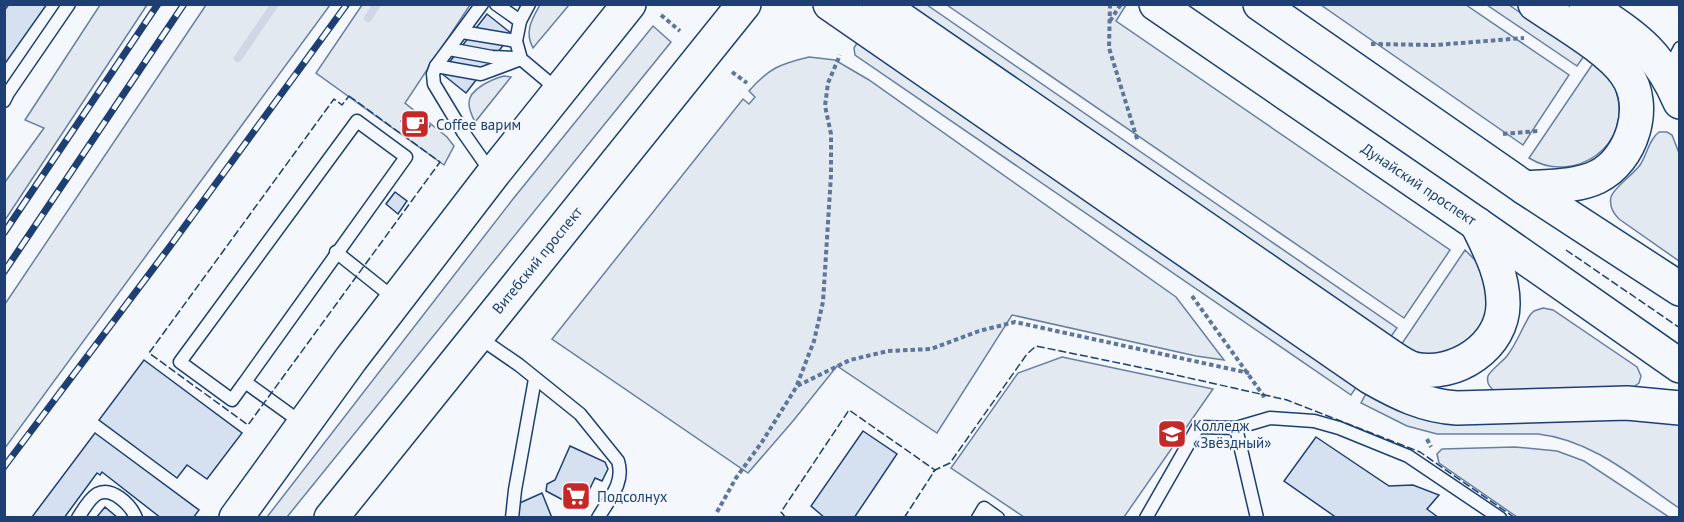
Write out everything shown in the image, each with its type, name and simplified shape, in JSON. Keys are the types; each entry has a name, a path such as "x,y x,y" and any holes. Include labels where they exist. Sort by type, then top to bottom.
{"main road":[{"path":"236,518 396,300 629,4"},
{"name":"Витебский проспект","path":"331,518 744,4"},
{"path":"830,4 1370,377 1404,396 1439,407 1457,408 1627,403 1680,408"},
{"path":"879,4 1403,365 1437,370 1454,366 1479,352 1495,332 1503,306 1502,288 1494,258 1477,224"},
{"name":"Дунайский проспект","path":"1156,4 1680,366"},
{"path":"1260,4 1525,188 1680,289"},
{"path":"1525,188 1580,183 1604,173 1618,160 1628,145 1636,115 1631,84 1620,67 1597,47 1535,4"},
{"path":"1586,4 1637,40 1675,75"}],"lane":[{"path":"4,101 69,4"},
{"path":"482,4 436,66 433,74 434,84 463,132 493,174"},
{"path":"496,4 520,21"},
{"path":"529,4 520,21 516,41 521,58 560,92"},
{"path":"462,32 516,41"},
{"path":"449,49 492,57 521,58"},
{"path":"436,66 481,74 521,58"},
{"path":"357,121 406,157 245,382 232,400 180,362 357,121"},
{"path":"336,252 396,300"},
{"path":"476,335 580,414 618,461 621,471 619,482 598,518"},
{"path":"512,518 515,490 536,379"},
{"path":"245,382 304,425"},
{"path":"1146,518 1198,427 1236,428 1270,418 1314,420 1340,428 1408,456 1500,518"},
{"path":"1236,428 1257,518"},
{"path":"78,518 95,495 101,492 125,502 133,510 136,518"},
{"path":"978,518 984,508 998,518"}],"path":[{"path":"1110,4 1109,48 1138,142"},
{"path":"1110,21 1121,4"},
{"path":"661,15 680,31"},
{"path":"1371,44 1436,45 1524,38"},
{"path":"717,512 736,478 797,386 814,341 823,302 831,175 831,134 825,106 828,83 840,55"},
{"path":"732,72 747,83"},
{"path":"1502,135 1538,131"},
{"path":"1192,296 1263,394 1270,418"},
{"path":"797,386 850,360 888,351 931,349 979,331 1015,322 1248,373"}],"shaded area":[{"path":"100,5 147,5 5,220 5,182 44,128 25,120"},
{"path":"206,5 330,5 5,448 5,304"},
{"path":"362,5 470,5 405,103 447,137 454,146 444,165 316,73"},
{"path":"540,5 569,5 533,48 529,31"},
{"path":"905,5 927,5 1397,328 1390,338"},
{"path":"947,5 1126,5 1116,21 1450,250 1404,318"},
{"path":"1321,5 1466,5 1569,75 1523,145"},
{"path":"1487,5 1509,5 1584,56 1577,66"},
{"path":"653,26 671,42 287,517 267,517 513,199"},
{"path":"857,43 1357,386 1351,395 855,55 854,48"},
{"path":"809,57 835,60 869,80 1176,297 1224,360 1196,356 1012,315 937,433 837,366 748,473 552,339 743,99 749,104 755,97 749,91 776,68"},
{"path":"1594,62 1616,91 1619,111 1616,128 1608,143 1596,155 1581,163 1564,167 1546,165 1529,158"},
{"path":"504,76 511,77 475,122 469,106 472,94 482,86"},
{"path":"1659,132 1672,135 1679,153 1679,261 1619,219 1613,212 1611,203 1613,193 1640,165"},
{"path":"1465,250 1480,265 1491,297 1480,331 1459,349 1431,355 1412,351 1401,345"},
{"path":"1543,308 1553,310 1637,367 1641,376 1639,383 1632,388 1496,392 1488,383 1489,374 1511,351 1530,315"},
{"path":"1062,357 1213,389 1124,517 1024,517 951,468 1018,373"},
{"path":"1367,392 1402,412 1437,422 1648,418 1679,425 1679,508 1613,462 1577,444 1538,434 1437,434 1407,426 1361,403"},
{"path":"1515,447 1557,451 1584,461 1669,517 1517,517 1439,463 1437,454 1442,449"}],"building":[{"path":"9,4 47,4 4,65 4,11"},
{"path":"487,14 512,34 466,93 441,73"},
{"name":"Coffee варим","path":"409,111 430,126 422,137 401,121"},
{"path":"395,192 407,201 398,214 386,204"},
{"path":"144,360 242,433 207,479 187,465 177,478 99,420"},
{"path":"863,431 897,454 854,518 825,518 811,506"},
{"path":"95,433 199,510 193,518 161,518 102,472 100,475 97,473 64,518 32,517"},
{"path":"1316,437 1389,486 1413,485 1439,495 1427,509 1439,518 1337,518 1284,481"},
{"path":"570,446 605,462 608,469 602,481 595,478 580,509 546,491 547,484 555,480"},
{"path":"542,493 552,518 518,518 513,506"},
{"path":"105,507 118,518 96,518"}],"waterway":[{"path":"238,58 275,4"},
{"path":"368,18 377,4"}],"railway":[{"path":"4,233 158,4"},
{"path":"4,272 184,4"},
{"path":"4,467 171,245 347,4"}],"fence":[{"path":"349,96 440,162 248,425 149,353 334,99 342,105 349,96"},
{"path":"1566,250 1680,328"},
{"path":"904,518 935,470 950,463 1027,354 1036,346 1287,400 1420,452 1515,518"},
{"path":"786,518 781,512 849,410 935,470 933,472"}],"place":[{"name":"Coffee варим","path":"415,124"},
{"name":"Колледж «Звёздный»","path":"1172,434"},
{"name":"Подсолнух","path":"576,496"}]}
